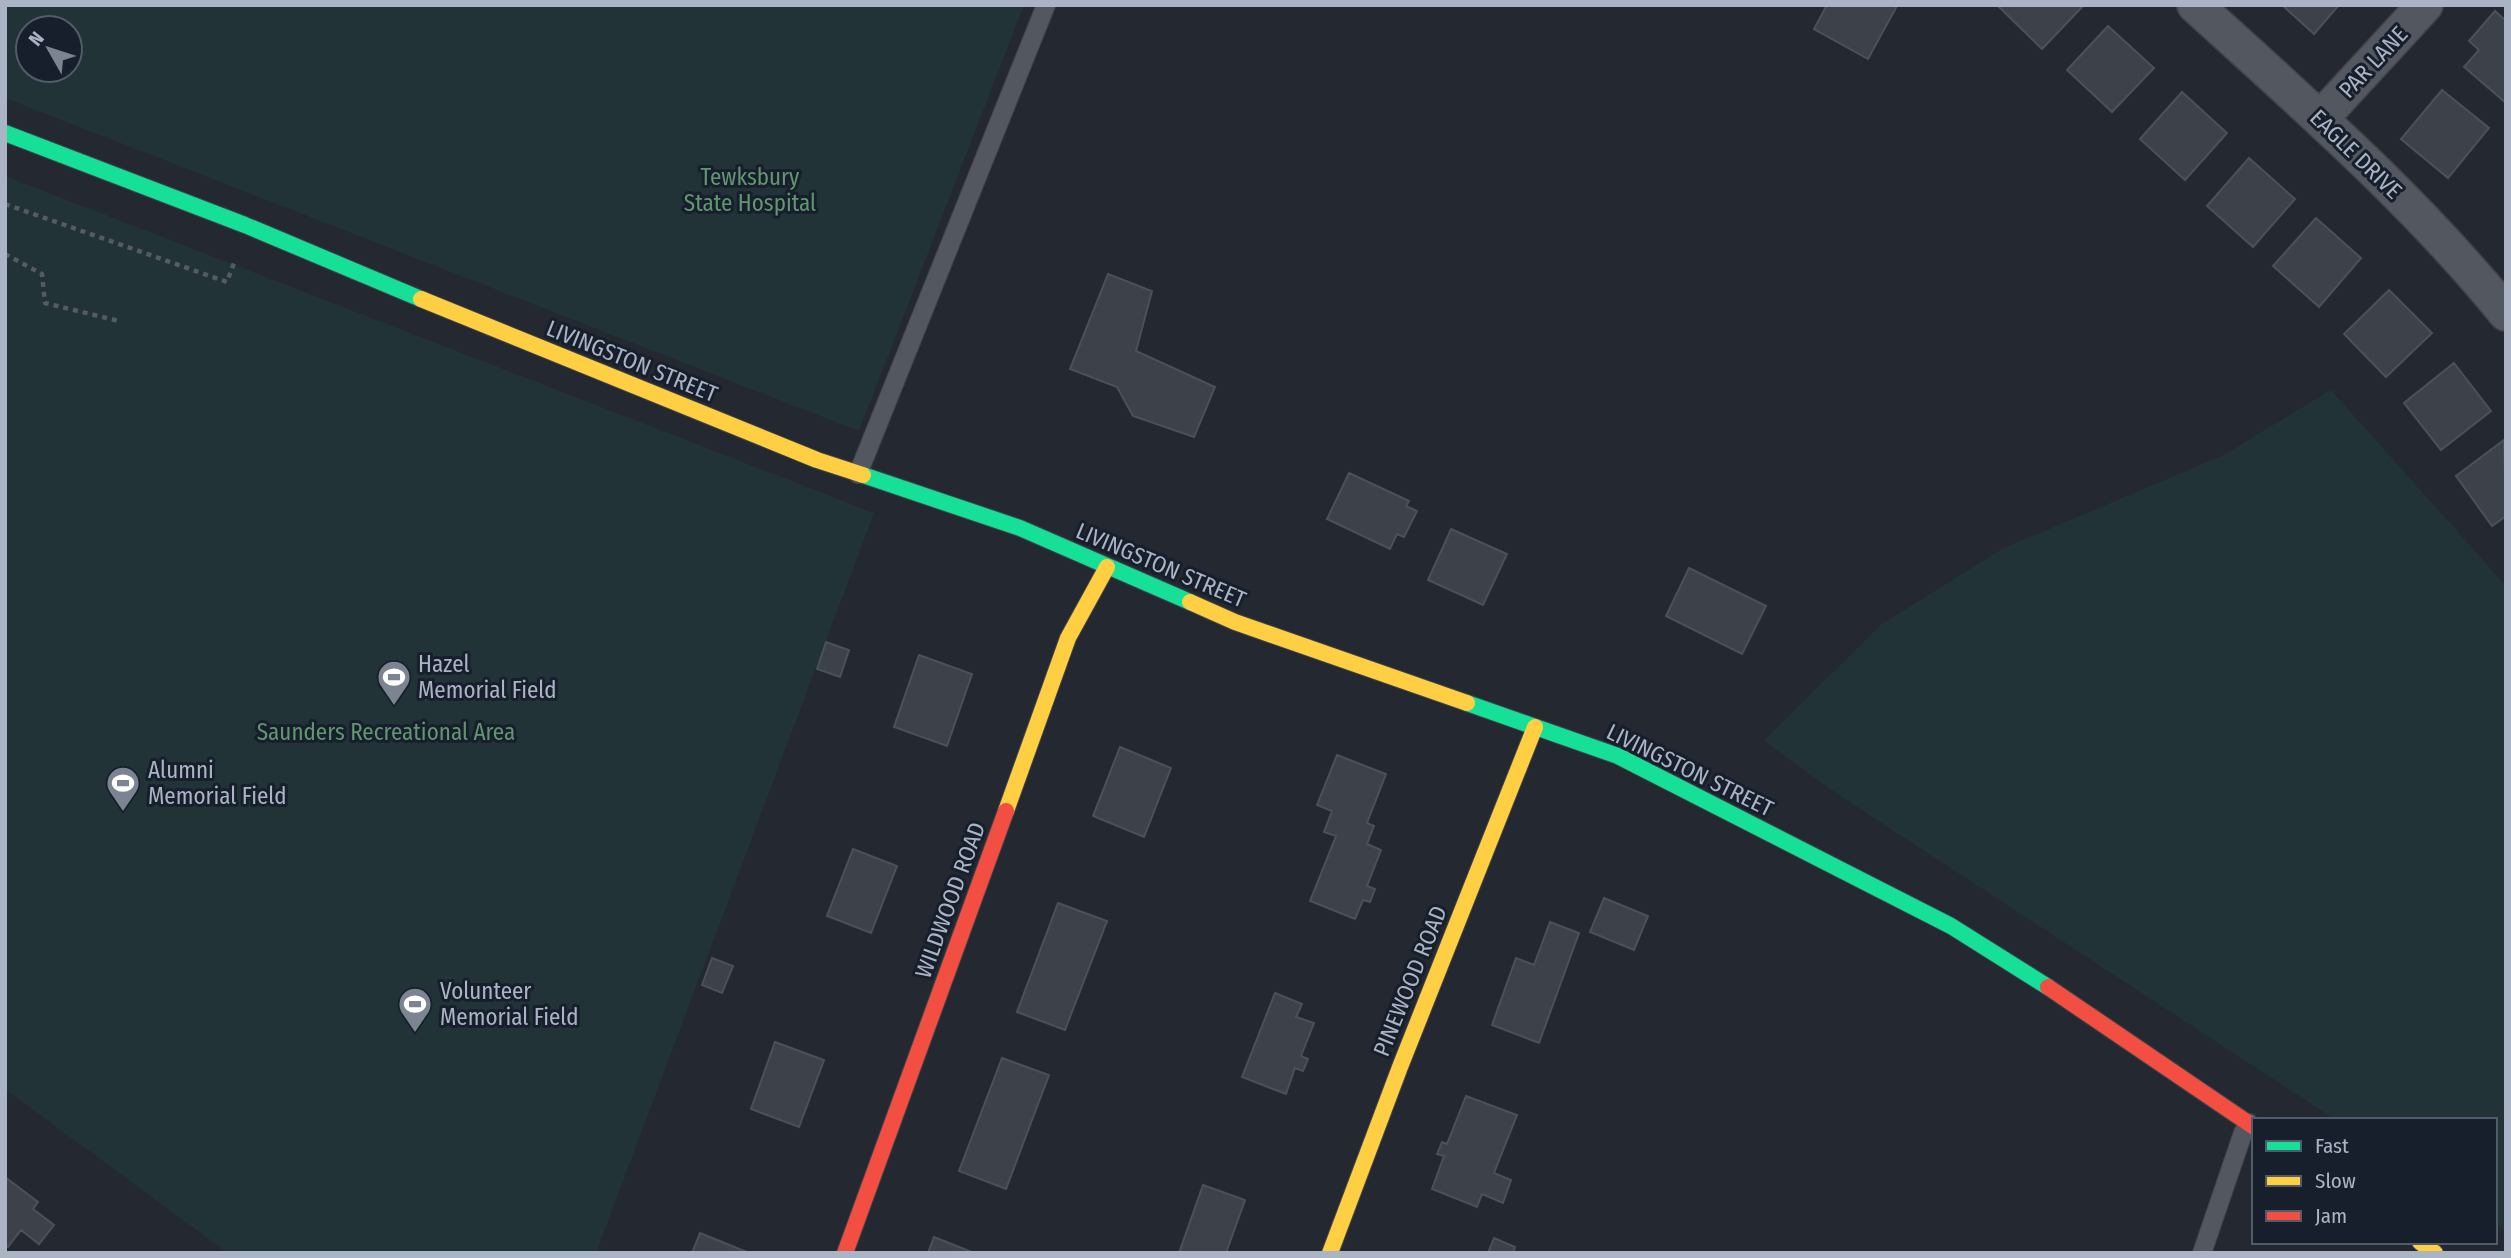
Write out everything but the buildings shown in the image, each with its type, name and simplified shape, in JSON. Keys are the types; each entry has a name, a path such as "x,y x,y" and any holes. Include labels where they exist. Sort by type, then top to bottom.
{"street":[{"name":"EAGLE DRIVE","path":"2195,5 2320,120 2464,263 2506,313"},
{"name":"PAR LANE","path":"2320,120 2425,5"},
{"name":"LIVINGSTON STREET","path":"5,132 248,227 817,460 1020,528 1235,622 1618,756 1951,926 2015,965 2251,1125"},
{"name":"WILDWOOD ROAD","path":"845,1253 1068,638 1107,566"},
{"name":"PINEWOOD ROAD","path":"1330,1253 1400,1067 1535,727"}],"lane":[{"path":"858,474 1046,5"},
{"path":"2202,1253 2243,1133 2251,1125"}],"path":[{"path":"5,204 227,282 248,227"},
{"path":"5,254 42,274 45,303 119,321"}],"green space":[{"name":"Tewksbury State Hospital","path":"5,5 1024,5 859,431 5,98"},
{"name":"Saunders Recreational Area","path":"5,176 874,513 596,1253 228,1253 5,1089"},
{"path":"2331,390 2506,586 2506,1231 2497,1225 2497,1118 2333,1118 1836,793 1764,741 1882,624 2004,548 2224,455"}],"traffic: fast":[{"path":"5,133 245,225 421,299"},
{"path":"863,475 1020,528 1190,602"},
{"path":"1467,703 1618,756 1951,926 2048,987"}],"traffic: slow":[{"path":"421,299 817,460 863,475"},
{"path":"1006,811 1068,638 1107,567"},
{"path":"1190,602 1235,622 1467,703"},
{"path":"1330,1253 1400,1067 1535,727"},
{"path":"2423,1244 2435,1253"}],"traffic: jam":[{"path":"845,1253 1006,811"},
{"path":"2048,987 2252,1126"}],"place":[{"name":"Hazel Memorial Field","path":"394,707"},
{"name":"Alumni Memorial Field","path":"123,813"},
{"name":"Volunteer Memorial Field","path":"415,1034"}]}
